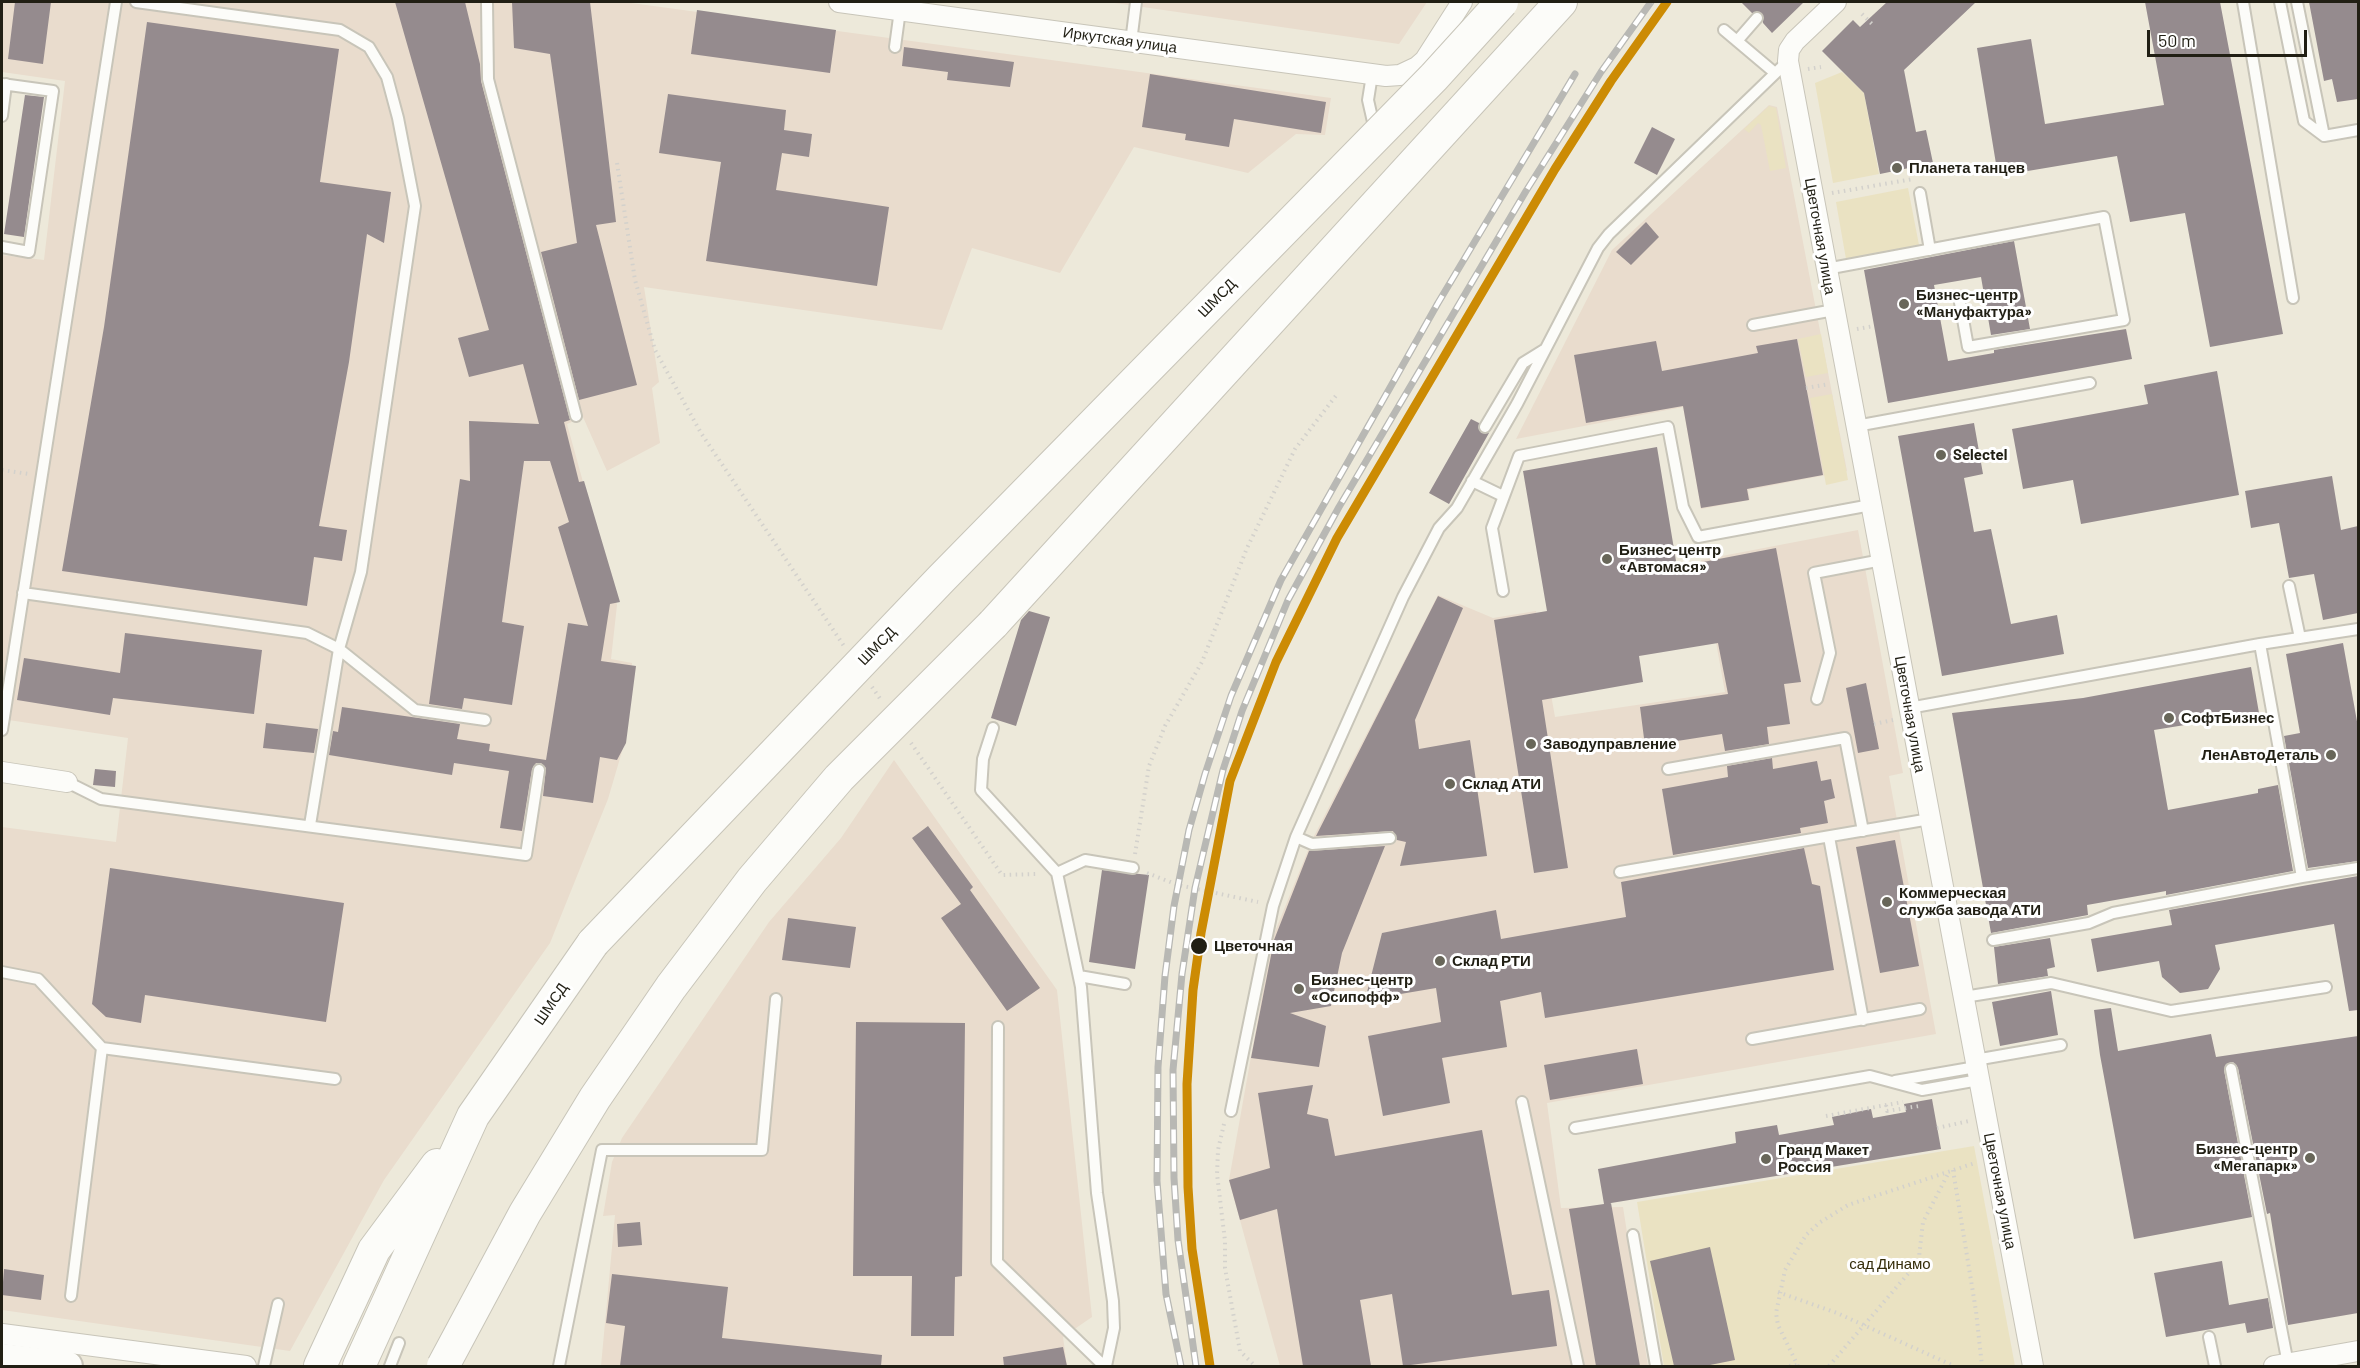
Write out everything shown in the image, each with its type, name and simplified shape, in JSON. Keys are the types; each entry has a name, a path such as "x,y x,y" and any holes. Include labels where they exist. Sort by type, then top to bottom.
{"main road":[{"name":"ШМСД","path":"359,1366 473,1116 593,943 949,571 1434,77 1502,2"},
{"path":"443,1366 525,1213 595,1098 670,987 752,880 838,778 993,624 1561,2"},
{"path":"320,1366 374,1250 473,1116"}],"street":[{"name":"Иркутская улица","path":"839,2 1372,75 1400,75 1417,67 1425,60 1462,2"},
{"path":"1781,67 1795,41 1836,2"},
{"name":"Цветочная улица","path":"1781,67 1834,310 1882,560 1903,713 1930,819 2033,1366"},
{"path":"2,772 68,782"},
{"path":"2,1334 65,1360"},
{"path":"2281,1365 2358,1351"},
{"path":"2,1358 246,1366"}],"lane":[{"path":"2,730 116,2"},
{"path":"136,2 340,30 369,47 387,77 398,118 415,206 361,572 339,649 310,825"},
{"path":"488,2 488,78 576,416"},
{"path":"1131,42 1137,2"},
{"path":"2243,2 2293,298"},
{"path":"2280,2 2304,121 2324,136 2358,130"},
{"path":"2296,2 2324,136"},
{"path":"895,47 900,10"},
{"path":"1737,41 1757,18"},
{"path":"1231,1111 1273,906 1296,837 1403,597 1439,528 1457,508 1589,264 1609,234 1781,67 1737,41 1724,30"},
{"path":"1372,75 1368,100 1373,122"},
{"path":"2,116 4,84 53,91 29,252 2,248"},
{"path":"1920,193 1930,250"},
{"path":"1826,269 2104,218 2124,320 1968,347 1959,297"},
{"path":"1754,325 1834,310"},
{"path":"1485,427 1523,363 1544,350"},
{"path":"1856,426 2090,383"},
{"path":"1503,591 1492,528 1519,456 1668,427 1683,507 1698,537 1871,505"},
{"path":"1472,481 1503,496"},
{"path":"1817,699 1830,653 1814,573 1882,560"},
{"path":"2289,586 2300,638"},
{"path":"23,593 308,633 339,649 415,710 485,720"},
{"path":"1903,713 2260,644 2358,633"},
{"path":"2260,644 2302,877"},
{"path":"993,728 983,759 981,790 1057,873 1079,976 1087,1042 1097,1193 1113,1301 1114,1328 1105,1366"},
{"path":"1668,769 1845,738 1863,831"},
{"path":"68,782 101,798 526,855 539,770"},
{"path":"1620,872 1930,819"},
{"path":"1296,837 1312,844 1390,838"},
{"path":"1828,837 1863,1020"},
{"path":"1057,873 1085,860 1133,868"},
{"path":"1993,940 2088,923 2113,913 2358,868"},
{"path":"2,972 38,979 102,1048 335,1079"},
{"path":"1079,976 1125,984"},
{"path":"1964,997 2051,983 2171,1011 2326,987"},
{"path":"559,1366 603,1150 762,1150 776,999"},
{"path":"1752,1040 1920,1010"},
{"path":"998,1027 997,1262 1105,1366"},
{"path":"1575,1128 1870,1076 1892,1082 1977,1069 2061,1045"},
{"path":"71,1296 102,1048"},
{"path":"2230,1069 2281,1365"},
{"path":"1522,1102 1578,1366"},
{"path":"1633,1235 1656,1366"},
{"path":"264,1366 278,1304"},
{"path":"2210,1337 2215,1366"},
{"path":"390,1366 399,1343"}],"path":[{"path":"1862,14 1874,26"},
{"path":"1807,70 1821,67"},
{"path":"617,163 635,280 655,350 701,433 849,654"},
{"path":"1829,193 1914,179"},
{"path":"1855,329 1874,326"},
{"path":"1806,388 1834,383"},
{"path":"1133,868 1149,766 1165,726 1202,662 1247,548 1295,449 1338,393"},
{"path":"2,470 41,476"},
{"path":"869,682 882,701"},
{"path":"1874,724 1903,713"},
{"path":"908,739 1002,875 1057,873"},
{"path":"1162,879 1244,898"},
{"path":"1826,1116 1908,1101"},
{"path":"1886,1105 1887,1111 1905,1108"},
{"path":"1231,1111 1221,1130 1218,1150 1225,1268 1240,1351 1255,1366"},
{"path":"1937,1128 1970,1121"},
{"path":"1789,1366 1798,1366 1778,1325 1778,1292 1794,1252 1819,1223 1848,1205 1868,1197 1979,1161"},
{"path":"1829,1366 1913,1268 1919,1257 1923,1222 1951,1171"},
{"path":"1951,1171 1976,1311 1982,1366"},
{"path":"1778,1292 1812,1303 1954,1366"}],"shaded area":[{"path":"2,2 624,2 1331,98 1325,135 1296,134 1248,173 1134,147 1060,273 972,248 942,330 644,287 659,382 652,388 660,443 607,471 583,417 567,424 617,605 611,659 632,663 623,748 608,799 550,943 384,1180 290,1351 2,1310 2,827 116,842 128,738 2,719 2,255 44,260 65,81 2,72"},
{"path":"1108,2 1427,2 1399,44"},
{"path":"1769,105 1777,107 1847,471 1748,490 1750,500 1701,509 1683,407 1516,439 1612,250"},
{"path":"1858,530 1903,773 1889,776 1936,1034 1547,1103 1561,1208 1623,1207 1648,1366 1280,1366 1229,1180 1272,939 1313,838 1438,595 1493,618 1536,611 1555,717 1725,692 1701,560"},
{"path":"894,760 1057,990 1092,1317 1063,1337 1067,1366 601,1366 615,1215 603,1216 612,1162 622,1138 769,922 841,838"}],"green space":[{"path":"1842,72 1864,93 1879,174 1833,183 1815,83"},
{"path":"1769,106 1776,108 1786,168 1770,171 1761,125 1758,123 1749,133 1744,129"},
{"path":"1908,188 1919,245 1846,259 1836,202"},
{"path":"1821,334 1828,373 1806,377 1798,339"},
{"path":"1832,394 1848,480 1826,485 1810,398"},
{"name":"сад Динамо","path":"1974,1146 2015,1366 1664,1366 1637,1202"}],"building":[{"path":"15,2 51,2 43,64 8,59"},
{"path":"395,2 465,2 480,64 481,81 570,420 564,422 579,482 584,481 620,602 610,604 601,661 636,666 626,743 617,760 600,757 593,803 543,796 546,768 541,763 536,763 532,769 522,831 500,828 509,771 454,763 452,775 329,755 333,731 338,732 342,707 460,724 457,739 490,744 489,751 546,760 568,623 588,626 558,527 569,522 550,461 524,461 502,622 524,626 512,705 464,698 462,709 429,704 460,479 470,481 469,421 539,424 523,364 469,377 458,338 489,330"},
{"path":"512,2 590,2 616,222 596,225 637,385 579,400 541,252 577,243 550,54 514,48"},
{"path":"1741,2 1804,2 1772,33 1763,23 1762,13 1752,13"},
{"path":"1887,2 1976,2 1904,70 1916,132 1926,130 1933,163 1880,174 1864,93 1822,51 1853,20 1860,27"},
{"path":"2145,2 2220,2 2283,334 2210,347 2185,213 2130,222 2117,156 1998,176 1977,48 2031,39 2045,124 2164,105"},
{"path":"2309,2 2358,2 2358,99 2337,102 2332,79 2324,81"},
{"path":"697,10 836,30 830,73 691,54"},
{"path":"147,22 339,49 320,182 391,192 384,243 367,234 349,362 319,526 347,530 342,561 314,557 307,606 62,571 104,327"},
{"path":"904,47 1014,62 1010,87 947,80 948,72 902,66"},
{"path":"1150,74 1326,102 1321,133 1234,119 1229,147 1185,140 1186,134 1142,127"},
{"path":"668,94 786,110 784,130 812,134 809,157 782,153 776,190 889,207 877,286 706,261 721,162 659,153"},
{"path":"25,95 44,97 24,237 4,234"},
{"path":"1652,127 1675,139 1657,175 1634,163"},
{"path":"1646,222 1659,237 1631,265 1616,252"},
{"name":"Бизнес-центр «Мануфактура»","path":"2014,241 2030,329 1991,335 1981,277 1934,285 1948,361 1994,353 1994,350 2126,329 2132,359 1888,403 1864,270"},
{"path":"1797,339 1823,475 1747,489 1749,500 1701,508 1683,406 1586,423 1574,355 1656,341 1662,371 1758,353 1756,346"},
{"path":"2217,371 2239,495 2081,524 2073,480 2023,489 2012,429 2148,404 2144,385"},
{"path":"1471,419 1479,423 1481,433 1489,433 1449,504 1429,493"},
{"path":"1974,423 1983,474 1964,478 1974,532 1991,529 2011,624 2057,615 2064,654 1942,676 1898,436"},
{"path":"1657,447 1677,567 1776,548 1801,682 1784,684 1790,724 1767,727 1769,744 1725,751 1722,734 1645,746 1640,707 1728,694 1718,643 1639,656 1643,682 1542,700 1568,868 1534,873 1494,620 1547,611 1523,471"},
{"path":"2332,476 2341,530 2358,526 2358,613 2323,620 2314,574 2289,578 2279,523 2251,528 2245,491"},
{"path":"1438,596 1463,608 1415,720 1419,749 1470,740 1487,856 1400,866 1406,842 1397,840 1393,831 1316,836"},
{"path":"1029,611 1050,617 1016,726 991,718 1021,620"},
{"path":"125,633 262,650 254,714 113,698 110,715 17,700 24,658 120,673"},
{"name":"ЛенАвтоДеталь","path":"2343,643 2358,727 2358,861 2308,868 2284,736 2300,733 2286,654"},
{"path":"2251,667 2259,713 2154,730 2168,810 2258,793 2258,789 2278,785 2293,871 2166,895 2166,891 2087,905 2088,915 1991,933 1952,713 2083,698"},
{"path":"1866,683 1879,749 1858,753 1846,688"},
{"path":"266,723 318,729 314,753 263,748"},
{"path":"1772,758 1773,769 1817,761 1821,781 1831,779 1835,798 1824,801 1828,823 1800,828 1801,833 1673,855 1662,789 1728,777 1727,766"},
{"path":"95,769 116,771 115,787 93,785"},
{"path":"928,826 973,887 970,890 1040,988 1007,1011 941,918 961,904 912,838"},
{"name":"Коммерческая служба завода АТИ","path":"1895,840 1919,966 1880,973 1856,847"},
{"name":"Бизнес-центр «Осипофф»","path":"1385,846 1342,953 1331,1006 1290,1013 1326,1026 1319,1067 1251,1058 1274,940 1309,851"},
{"path":"1804,848 1812,884 1820,886 1834,970 1545,1018 1541,992 1500,1001 1507,1047 1442,1058 1450,1103 1383,1116 1368,1036 1441,1022 1436,988 1365,1000 1382,933 1496,910 1501,939 1626,917 1621,882"},
{"path":"110,868 344,903 326,1022 145,995 141,1023 106,1017 92,1004"},
{"path":"1102,870 1149,875 1135,969 1089,962"},
{"path":"2358,876 2358,1010 2349,1011 2334,924 2215,945 2220,969 2208,989 2180,993 2162,977 2159,961 2097,972 2091,939 2172,925 2169,910"},
{"path":"788,918 856,927 850,968 782,960"},
{"path":"2050,938 2055,967 2047,969 2048,976 1998,984 1994,947"},
{"path":"2051,991 2058,1035 2000,1046 1992,1002"},
{"path":"2111,1008 2118,1051 2211,1034 2216,1057 2358,1036 2358,1313 2288,1325 2270,1213 2267,1214 2238,1068 2233,1062 2226,1064 2224,1070 2252,1217 2134,1239 2100,1055 2094,1010"},
{"path":"856,1022 965,1023 962,1276 955,1277 954,1336 911,1336 912,1276 853,1276"},
{"path":"1637,1049 1643,1084 1550,1100 1544,1065"},
{"path":"1313,1085 1307,1114 1328,1119 1335,1156 1482,1130 1512,1295 1549,1290 1557,1346 1403,1366 1392,1294 1360,1300 1371,1366 1303,1366 1277,1209 1240,1220 1229,1180 1270,1168 1258,1093"},
{"name":"Гранд Макет Россия","path":"1932,1099 1941,1149 1611,1203 1640,1366 1596,1366 1569,1209 1604,1204 1598,1169 1736,1143 1735,1132 1777,1125 1779,1135 1834,1125 1832,1117 1871,1109 1873,1118 1906,1112 1904,1104"},
{"path":"640,1222 642,1245 618,1247 617,1224"},
{"path":"1710,1247 1735,1360 1705,1366 1674,1366 1650,1261"},
{"path":"2222,1261 2229,1305 2268,1298 2273,1328 2247,1333 2245,1323 2166,1337 2154,1273"},
{"path":"4,1269 44,1275 41,1300 2,1295"},
{"path":"612,1274 728,1287 722,1338 882,1355 881,1366 620,1366 625,1326 606,1323"},
{"path":"1063,1347 1067,1366 1004,1366 1003,1357"}],"railway":[{"path":"1196,1366 1178,1240 1174,1178 1173,1070 1182,974 1195,888 1223,770 1242,711 1288,600 1339,507 1526,191 1601,72 1651,2"},
{"path":"1181,1366 1166,1294 1157,1181 1158,1067 1165,976 1174,906 1189,830 1205,774 1231,696 1281,580 1438,303 1575,74"}],"transit line":[{"path":"1210,1366 1192,1249 1188,1187 1187,1084 1193,990 1201,933 1230,781 1276,662 1337,538 1555,169 1611,81 1667,2"}],"place":[{"name":"Планета танцев","path":"1897,168"},
{"name":"Бизнес-центр «Мануфактура»","path":"1904,304"},
{"name":"Selectel","path":"1941,455"},
{"name":"Бизнес-центр «Автомася»","path":"1607,559"},
{"name":"СофтБизнес","path":"2169,718"},
{"name":"Заводуправление","path":"1531,744"},
{"name":"ЛенАвтоДеталь","path":"2331,755"},
{"name":"Склад АТИ","path":"1450,784"},
{"name":"Коммерческая служба завода АТИ","path":"1887,902"},
{"name":"Цветочная","path":"1199,946"},
{"name":"Склад РТИ","path":"1440,961"},
{"name":"Бизнес-центр «Осипофф»","path":"1299,989"},
{"name":"Бизнес-центр «Мегапарк»","path":"2310,1158"},
{"name":"Гранд Макет Россия","path":"1766,1159"}]}
